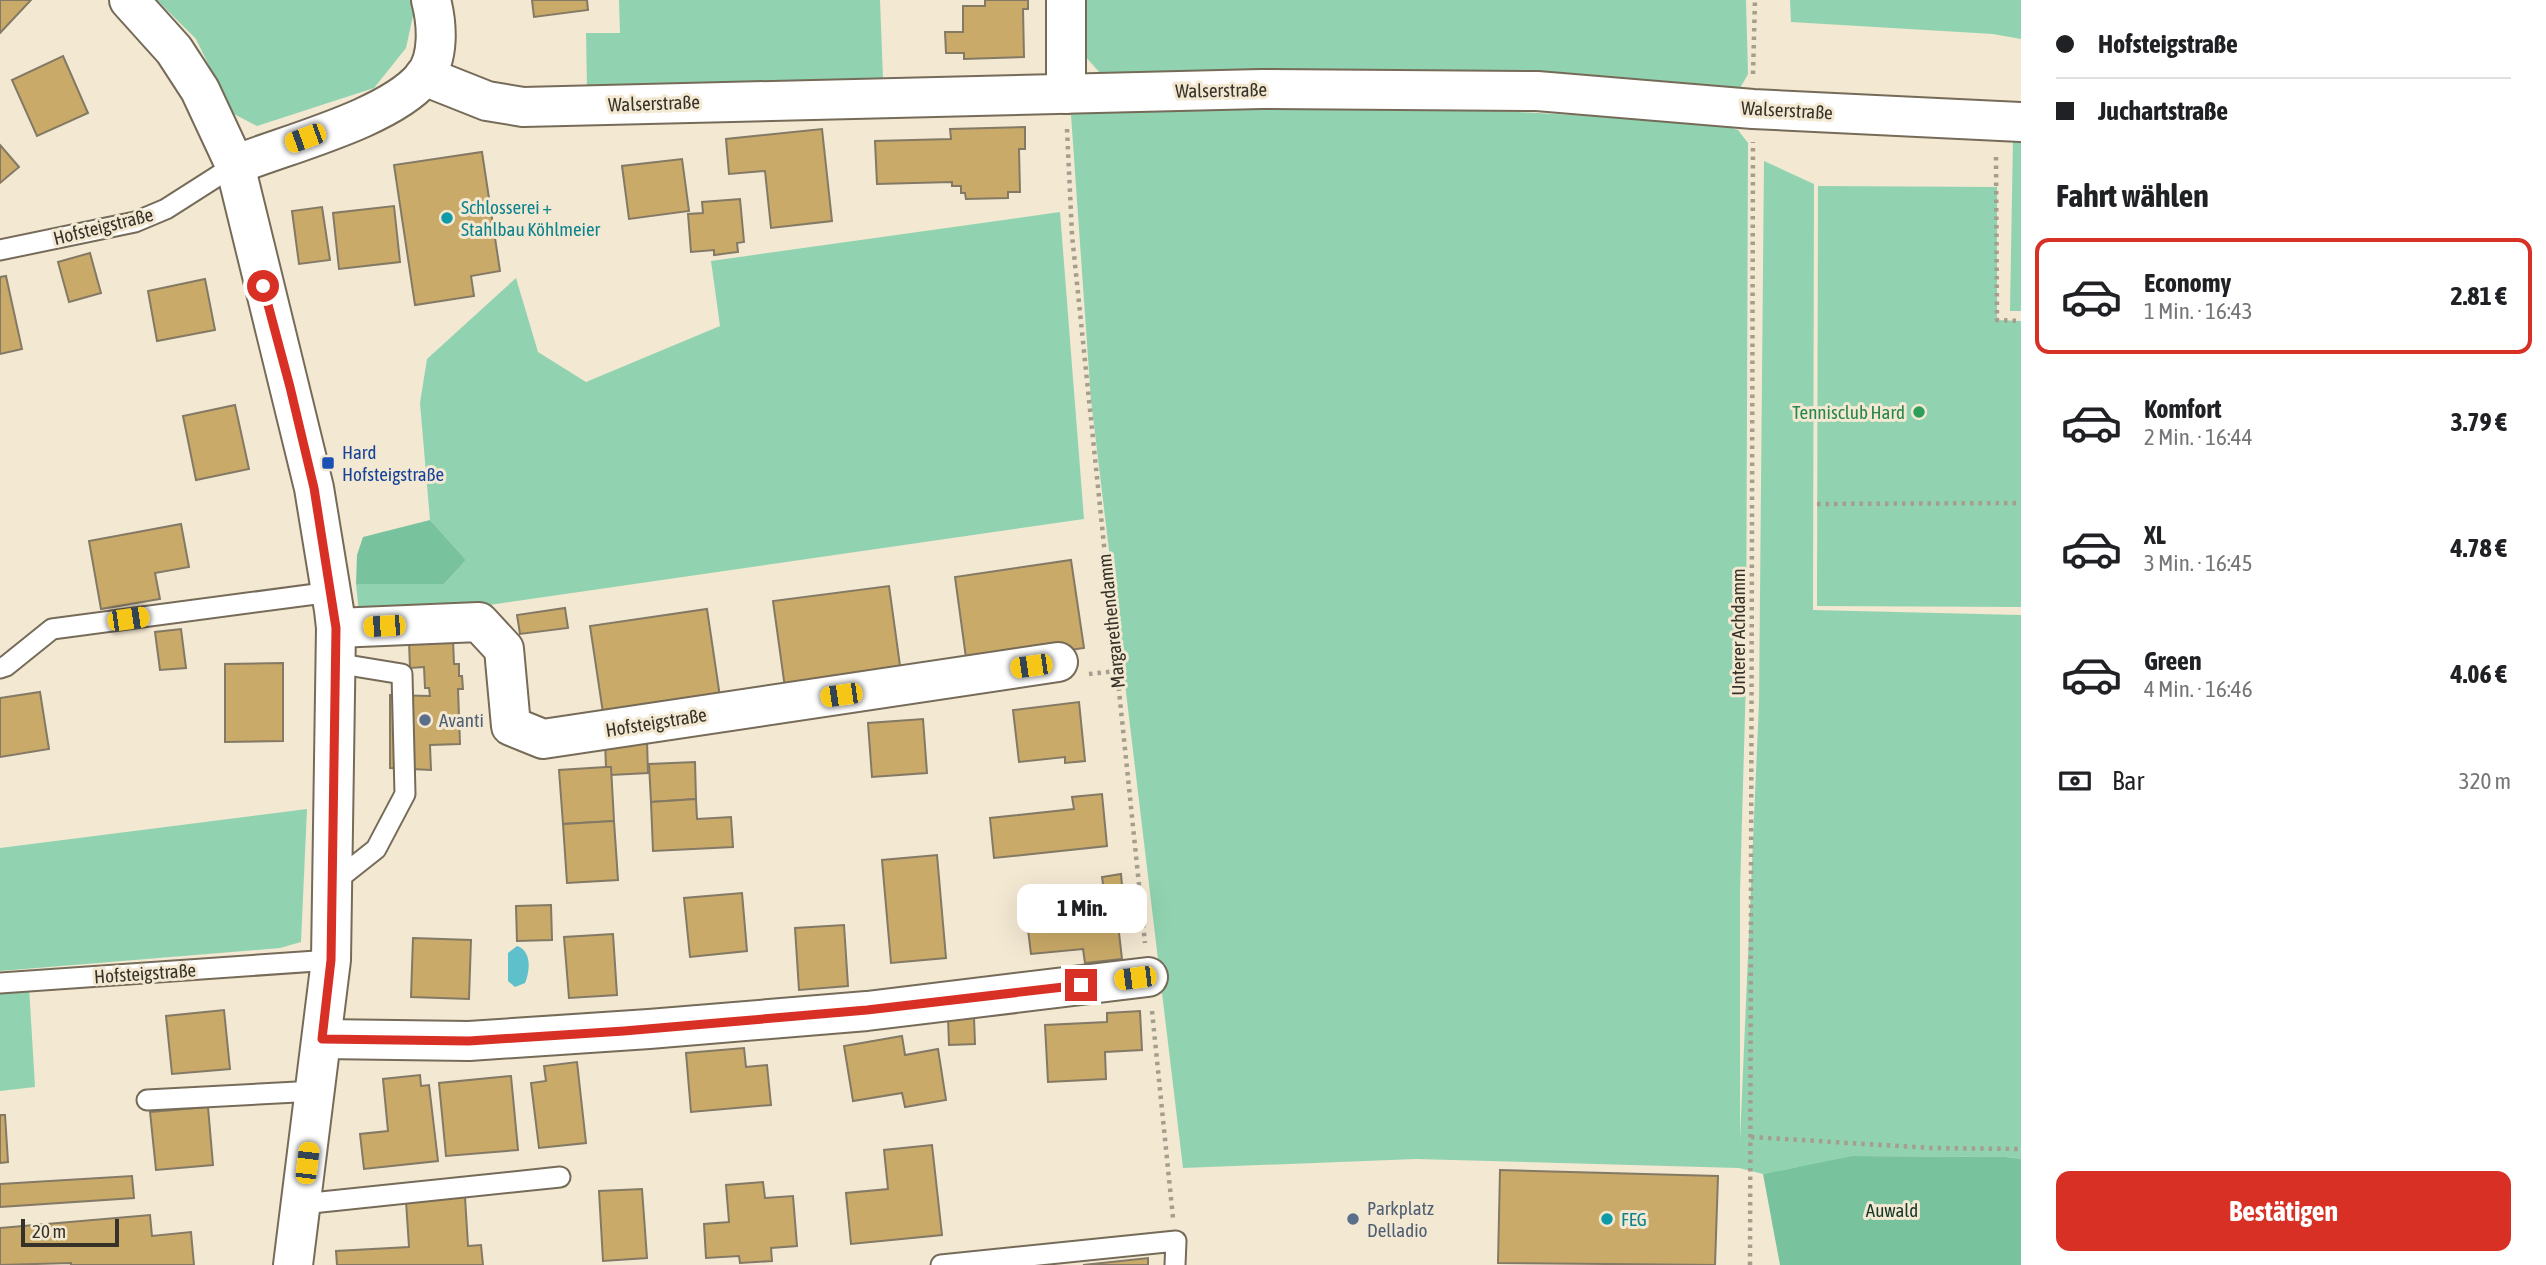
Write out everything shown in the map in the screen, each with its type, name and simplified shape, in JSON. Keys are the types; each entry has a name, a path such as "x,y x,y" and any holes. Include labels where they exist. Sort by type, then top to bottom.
{"street":[{"path":"130,0 174,50 200,90 235,165 314,488 334,628 331,960 293,1265"},
{"path":"235,165 365,117 396,100 424,76 435,50 431,0"},
{"path":"1066,0 1066,94"},
{"name":"Walserstraße","path":"424,76 487,101 523,107 1261,89 1536,91 1753,109 2008,121"},
{"name":"Hofsteigstraße","path":"334,628 479,622 504,649 511,726 543,739 1058,662"},
{"path":"322,1039 469,1041 636,1030 867,1010 1148,977"}],"lane":[{"name":"Hofsteigstraße","path":"0,250 135,222 166,209 235,165"},
{"name":"Hofsteigstraße","path":"0,668 52,629 334,628"},
{"path":"333,883 376,849 405,794 402,674 334,628"},
{"name":"Hofsteigstraße","path":"0,984 331,960"},
{"path":"147,1100 316,1091"},
{"path":"302,1204 560,1177"},
{"path":"941,1265 1176,1241 1175,1265"}],"path":[{"name":"Unterer Achdamm","path":"1750,1265 1755,0"},
{"name":"Margarethendamm","path":"1066,94 1072,235 1176,1241"},
{"path":"2008,121 1997,187 1997,320 2021,321"},
{"path":"1817,504 2021,503"},
{"path":"1751,1138 1932,1148 2021,1149"}],"green space":[{"path":"157,0 414,0 415,6 406,48 374,88 257,126 232,113 196,39"},
{"path":"619,0 880,0 883,78 587,86 586,33 620,33"},
{"path":"1079,0 1746,0 1748,74 1739,90 1110,84 1083,54"},
{"path":"1790,0 2021,0 2021,39 1993,34 1791,22"},
{"path":"1081,107 1427,107 1716,123 1738,130 1748,143 1746,678 1740,892 1740,1140 1759,703 1764,161 1814,184 1813,610 2021,615 2021,1159 1851,1156 2021,1265 1799,1167 1763,1174 1739,1168 1416,1159 1183,1168 1091,400 1071,115"},
{"path":"2013,138 2021,139 2021,311 2010,311"},
{"name":"Tennisclub Hard","path":"1818,186 1997,187 1997,320 2021,321 2021,607 1817,606"},
{"path":"1060,212 1084,519 469,608 359,613 356,584 444,584 466,560 430,520 420,403 427,359 516,278 538,352 586,382 720,326 711,261"},
{"path":"430,520 466,560 444,584 356,584 357,555 363,537"},
{"path":"307,809 301,942 280,948 0,971 0,848"},
{"path":"29,986 35,1087 0,1091 0,988"},
{"name":"Auwald","path":"1853,1156 2021,1159 2021,1265 1780,1265 1763,1174"}],"water":[{"path":"517,946 525,952 529,967 525,983 515,987 508,981 508,953"}],"building":[{"path":"0,0 31,0 0,33"},
{"path":"532,0 587,0 588,10 534,17"},
{"path":"985,0 1028,0 1028,9 1023,9 1024,57 964,59 964,53 946,53 945,32 963,32 963,6 985,6"},
{"path":"63,56 88,113 37,136 12,80"},
{"path":"1025,127 1025,149 1019,149 1020,192 1008,192 1008,198 966,199 965,193 961,193 961,186 952,186 952,182 877,184 875,141 951,139 950,129"},
{"path":"822,129 832,221 771,228 765,171 729,174 726,139"},
{"path":"0,145 19,167 0,183"},
{"name":"Schlosserei + Stahlbau Köhlmeier","path":"482,152 500,271 471,276 474,296 415,305 394,165"},
{"path":"682,159 689,211 629,219 622,166"},
{"path":"740,199 744,242 737,243 738,252 714,255 714,250 691,252 688,214 703,213 702,202"},
{"path":"394,206 400,262 339,269 333,213"},
{"path":"322,207 330,260 299,264 292,211"},
{"path":"90,253 101,293 69,302 58,262"},
{"path":"6,276 22,349 0,354 0,277"},
{"path":"205,279 215,330 157,341 148,291"},
{"path":"235,405 249,469 196,480 183,416"},
{"path":"181,524 189,567 155,573 160,599 101,609 89,541"},
{"path":"1071,560 1084,648 967,665 955,577"},
{"path":"889,586 901,673 785,688 773,601"},
{"path":"565,608 568,628 520,634 517,615"},
{"path":"707,609 720,697 603,713 590,626"},
{"path":"181,629 186,668 160,670 155,632"},
{"name":"Avanti","path":"453,640 454,664 459,664 463,689 458,689 460,744 430,745 431,770 390,768 390,695 430,696 429,688 425,688 424,667 410,668 409,641"},
{"path":"283,663 283,741 225,742 225,664"},
{"path":"40,692 49,749 0,757 0,698"},
{"path":"1079,702 1085,761 1065,763 1065,757 1019,762 1013,710"},
{"path":"923,719 927,773 872,777 868,723"},
{"path":"647,740 648,773 611,775 611,767 606,767 605,742"},
{"path":"695,762 696,799 651,802 649,764"},
{"path":"611,767 614,821 563,824 559,770"},
{"path":"1102,794 1107,846 994,858 990,818 1074,809 1072,797"},
{"path":"696,799 697,819 731,817 733,847 653,851 651,802"},
{"path":"614,821 618,880 567,883 563,824"},
{"path":"937,855 946,958 891,963 882,860"},
{"path":"1121,874 1123,897 1105,899 1102,877"},
{"path":"1076,891 1080,928 1118,924 1122,959 1085,963 1083,949 1031,954 1024,897"},
{"path":"742,893 747,951 690,957 684,898"},
{"path":"551,905 552,940 517,941 516,906"},
{"path":"844,925 848,986 799,990 795,928"},
{"path":"613,934 617,995 569,998 564,937"},
{"path":"413,938 471,940 469,999 411,997"},
{"path":"224,1010 230,1069 172,1074 166,1016"},
{"path":"1140,1011 1142,1050 1105,1052 1106,1079 1048,1082 1045,1025 1107,1022 1107,1013"},
{"path":"974,1017 975,1044 949,1045 948,1018"},
{"path":"902,1036 905,1055 938,1049 946,1100 905,1107 902,1093 853,1101 844,1046"},
{"path":"744,1048 746,1067 767,1065 771,1105 691,1112 686,1053"},
{"path":"577,1062 586,1143 539,1148 531,1083 546,1081 544,1066"},
{"path":"420,1075 421,1086 429,1085 438,1161 364,1169 360,1134 388,1131 383,1079"},
{"path":"511,1076 518,1150 446,1156 439,1083"},
{"path":"208,1107 213,1165 156,1170 150,1112"},
{"path":"0,1115 5,1115 8,1162 0,1163"},
{"path":"932,1145 942,1235 851,1244 846,1193 888,1189 884,1150"},
{"name":"FEG","path":"1500,1170 1718,1176 1715,1265 1498,1263"},
{"path":"132,1176 134,1198 0,1207 0,1184"},
{"path":"763,1182 765,1198 793,1196 797,1246 771,1248 772,1261 740,1263 739,1256 706,1258 704,1224 729,1222 726,1185"},
{"path":"642,1189 647,1258 603,1261 599,1191"},
{"path":"465,1197 468,1246 481,1245 483,1265 337,1265 336,1251 409,1247 406,1201"},
{"path":"150,1215 152,1236 191,1232 194,1265 0,1265 0,1228"},
{"path":"1148,1258 1148,1265 1083,1265"}],"place":[{"name":"Schlosserei + Stahlbau Köhlmeier","path":"447,218"},
{"name":"Tennisclub Hard","path":"1919,412"},
{"name":"Hard Hofsteigstraße","path":"328,463"},
{"name":"Avanti","path":"425,720"},
{"name":"Parkplatz Delladio","path":"1353,1219"},
{"name":"FEG","path":"1607,1219"}],"route":[{"path":"263,286 314,488 336,628 331,960 322,1039 469,1041 624,1031 867,1010 1081,985"}]}
